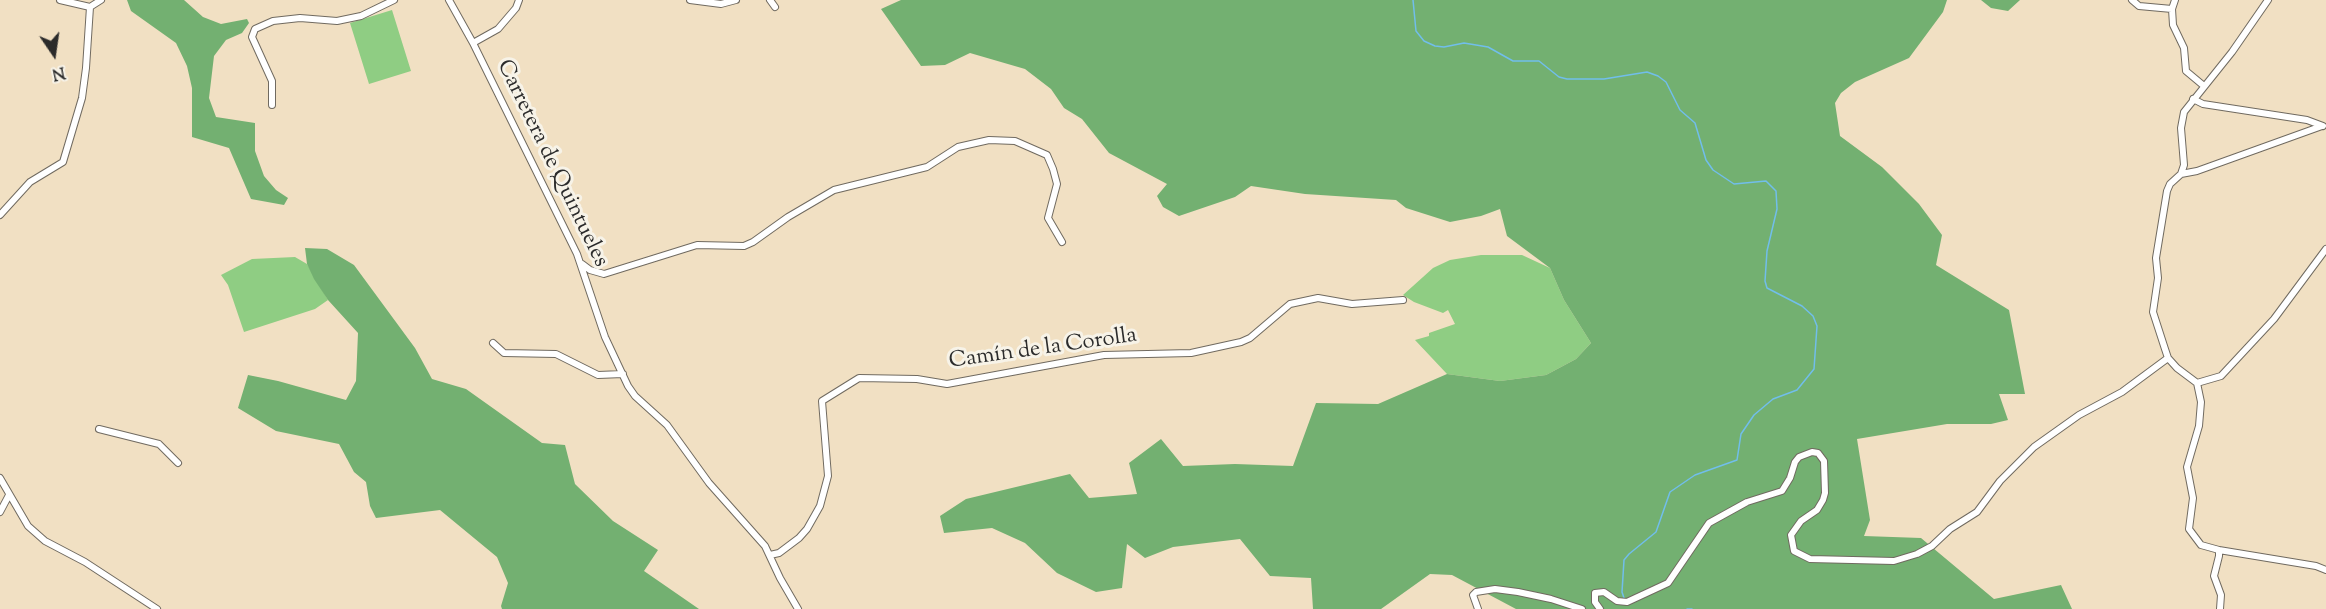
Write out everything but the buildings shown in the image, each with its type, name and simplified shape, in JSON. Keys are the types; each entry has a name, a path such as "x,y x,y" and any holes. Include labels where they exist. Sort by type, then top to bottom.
{"street":[{"path":"60,0 90,8"},
{"path":"90,8 101,0"},
{"path":"272,105 272,81 252,37 255,29 273,21 291,19 337,21 361,16 394,0"},
{"name":"Carretera de Quintueles","path":"449,0 473,43 582,264 605,337 635,396 667,425 710,483 765,546 798,609"},
{"path":"473,43 498,29 516,8 519,0"},
{"path":"690,0 721,4 736,0"},
{"path":"770,0 775,7"},
{"path":"2132,0 2139,6 2172,9"},
{"path":"2175,0 2172,9 2173,25 2184,48 2186,71 2204,86"},
{"path":"2268,0 2232,52 2185,109 2182,120 2184,165 2181,174 2170,184 2167,191 2156,258 2158,278 2153,312 2168,358 2197,383 2201,402 2199,426 2187,467 2193,498 2189,529 2201,545 2316,566 2326,570"},
{"path":"0,215 30,182 63,162 82,98 90,8"},
{"path":"2193,99 2203,104 2307,120 2325,128"},
{"path":"2181,174 2197,171 2325,128"},
{"path":"582,264 590,270 604,274 682,252 698,245 748,244 834,190 927,167 958,147 989,140 1015,141 1047,155 1057,184 1048,218 1062,242"},
{"path":"2197,383 2221,376 2274,319 2326,249"},
{"name":"Camín de la Corolla","path":"770,555 779,553 799,538 820,507 828,477 822,400 859,378 917,379 947,384 1104,355 1191,352 1241,342 1250,338 1290,304 1318,298 1352,304 1402,300"},
{"path":"494,343 504,353 556,354 598,375 623,374"},
{"path":"1600,609 1593,597 1598,592 1624,602 1668,583 1709,523 1747,502 1782,491 1790,478 1795,462 1799,457 1812,452 1818,453 1824,461 1825,493 1817,510 1801,521 1791,534 1794,551 1810,559 1894,561 1917,554 1932,546 1950,529 1977,512 2000,481 2034,447 2079,415 2122,392 2168,358"},
{"path":"99,429 159,444 178,463"},
{"path":"0,478 28,526 45,541 84,562 157,609"},
{"path":"0,512 9,495"},
{"path":"2219,550 2214,576 2221,595 2220,609"},
{"path":"1478,609 1473,595 1476,592 1495,589 1551,599 1582,609"}],"green space":[{"path":"127,0 184,0 203,17 221,24 247,19 249,23 242,33 226,40 214,56 209,98 216,117 255,123 255,151 264,176 276,190 288,198 284,205 251,199 229,148 192,137 192,88 187,66 176,43 131,11"},
{"path":"901,0 1947,0 1943,12 1909,58 1855,82 1841,93 1835,103 1840,136 1882,167 1919,204 1942,235 1936,265 2009,310 2025,394 1999,394 2008,420 1991,424 1947,424 1857,439 1870,520 1864,536 1921,538 1994,599 2061,585 2072,609 1516,609 1452,575 1430,574 1381,609 1313,609 1311,578 1270,576 1240,539 1173,547 1145,558 1127,544 1122,588 1096,592 1057,573 1025,543 992,528 944,533 940,516 966,499 1070,474 1089,498 1137,494 1129,463 1161,439 1183,466 1235,464 1293,466 1316,403 1378,404 1447,374 1500,381 1546,375 1576,359 1591,343 1564,300 1550,268 1507,236 1500,209 1481,216 1450,222 1406,208 1396,200 1305,194 1251,186 1235,197 1179,216 1163,207 1157,196 1167,184 1109,153 1082,119 1064,108 1051,89 1025,69 970,53 945,65 921,66 881,9"},
{"path":"1981,0 2020,0 2008,11 1991,8"},
{"path":"392,10 411,71 369,84 350,23"},
{"path":"305,248 327,249 354,265 415,348 432,379 466,389 542,443 565,445 575,484 613,521 658,550 644,571 699,609 502,609 508,583 497,557 440,510 376,518 370,506 366,482 354,472 339,444 276,431 238,408 248,375 346,400 356,381 358,333 328,300 314,279 307,264"},
{"path":"1481,255 1522,255 1550,268 1564,300 1591,343 1576,359 1546,375 1500,381 1447,374 1415,340 1455,324 1448,310 1443,313 1414,302 1403,295 1433,268 1450,260"},
{"path":"295,257 307,264 328,300 315,309 244,332 228,285 221,275 252,259"}],"waterway":[{"path":"1413,0 1416,31 1424,41 1435,46 1444,47 1464,43 1488,47 1513,61 1539,61 1559,77 1567,79 1604,79 1647,72 1658,76 1666,82 1680,110 1695,123 1706,160 1713,170 1734,184 1766,181 1776,191 1777,209 1767,251 1765,281 1767,288 1802,306 1813,316 1817,326 1814,369 1797,390 1773,399 1754,415 1741,434 1737,460 1695,475 1670,492 1656,532 1624,560 1622,592 1624,598"},
{"path":"1687,609 1692,609"}]}
